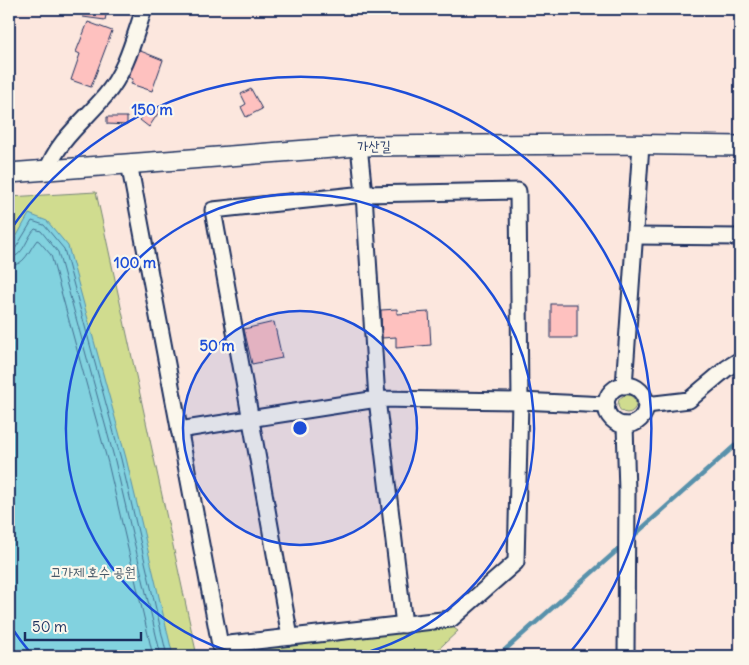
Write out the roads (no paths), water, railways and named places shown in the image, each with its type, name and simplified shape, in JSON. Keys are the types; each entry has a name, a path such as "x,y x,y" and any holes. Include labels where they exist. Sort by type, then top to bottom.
{"street":[{"path":"47,171 52,158 61,144 106,96 117,78 128,57 144,9"},
{"name":"가산길","path":"9,173 359,146 610,144 740,146"},
{"path":"624,386 641,145"},
{"path":"359,146 364,194 377,399 404,624"},
{"path":"129,163 220,645 451,619 516,562 520,401 518,191 364,194 213,210 290,637"},
{"path":"635,236 740,237"},
{"path":"646,406 689,400 727,368 740,360"},
{"path":"624,386 631,386 642,393 646,406 642,417 637,422 624,425 613,420 609,415 607,405 609,396 613,391 624,386"},
{"path":"179,430 377,399 520,401 607,405"},
{"path":"624,425 627,492 626,656"}],"water":[{"name":"고가제 호수 공원","path":"29,214 47,221 68,246 126,458 173,656 9,656 9,250"}],"waterway":[{"path":"630,539 740,441"},
{"path":"498,656 622,546"}]}
